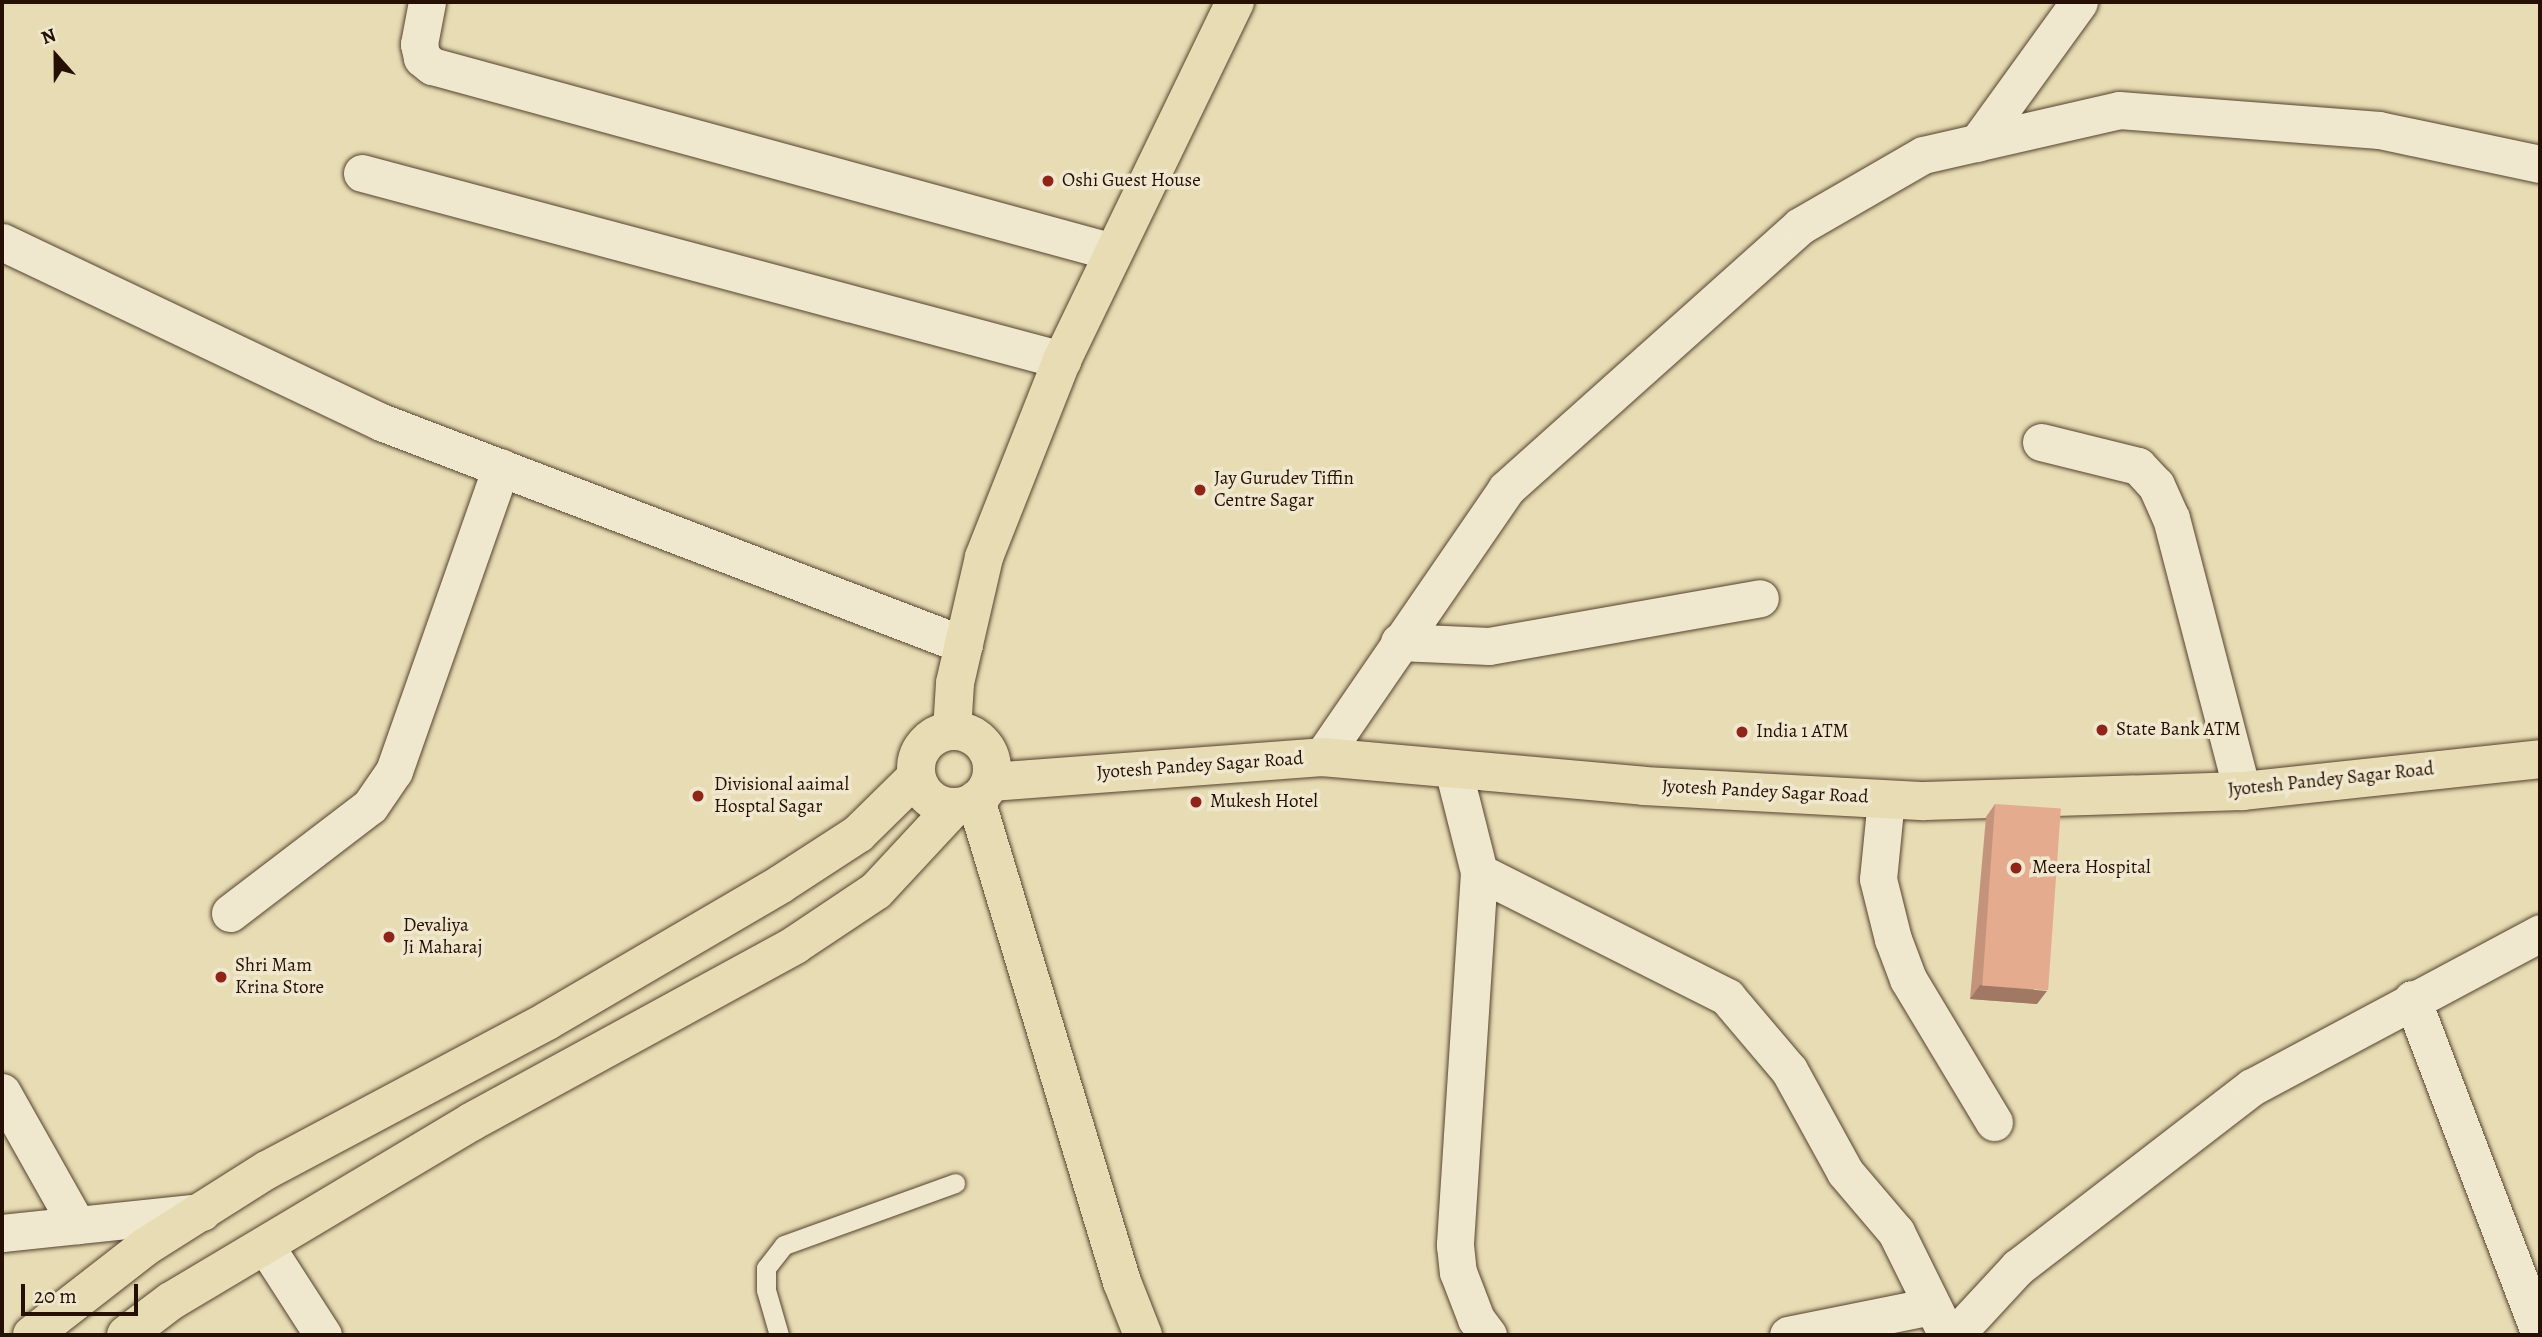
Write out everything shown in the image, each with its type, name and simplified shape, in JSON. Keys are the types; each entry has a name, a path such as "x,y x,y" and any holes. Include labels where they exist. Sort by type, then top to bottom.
{"main road":[{"path":"952,731 955,683 984,557 1062,360 1234,2"},
{"path":"126,1335 171,1301 471,1122 795,945 876,891 973,796 993,770 985,747 965,732 952,731 927,741 916,764 916,777 930,800 973,796"},
{"name":"Jyotesh Pandey Sagar Road","path":"973,796 1321,757 1644,786 1886,799 2242,791 2540,759"},
{"path":"32,1335 145,1247 267,1170 547,1021 781,884 858,834 916,777"},
{"path":"973,796 1118,1269 1143,1335"}],"street":[{"path":"427,2 419,44 422,58 432,66 1113,252"},
{"path":"1978,143 2079,2"},
{"path":"1321,757 1506,489 1800,226 1923,155 2119,110 2379,130 2540,164"},
{"path":"362,173 1062,360"},
{"path":"2,242 381,422 964,645"},
{"path":"2041,442 2138,466 2156,485 2171,518 2242,791"},
{"path":"230,913 370,806 394,771 501,467"},
{"path":"1399,642 1489,646 1760,597"},
{"path":"1453,769 1479,872 1455,1245 1458,1272 1476,1319 1488,1335"},
{"path":"1886,799 1878,879 1893,939 1908,979 1994,1122"},
{"path":"1479,872 1727,997 1789,1070 1845,1172 1896,1233 1939,1321 1788,1335"},
{"path":"1955,1335 2018,1267 2252,1087 2412,999 2540,933"},
{"path":"2412,999 2535,1332"},
{"path":"2,1092 77,1225"},
{"path":"2,1233 202,1212"},
{"path":"265,1245 323,1335"}],"lane":[{"path":"779,1335 766,1290 766,1268 784,1245 955,1183"}],"building":[{"path":"1995,804 2061,809 2048,990 1982,986"}],"place":[{"name":"Oshi Guest House","path":"1048,181"},
{"name":"Jay Gurudev Tiffin Centre Sagar","path":"1200,490"},
{"name":"State Bank ATM","path":"2102,730"},
{"name":"India 1 ATM","path":"1742,732"},
{"name":"Divisional aaimal Hosptal Sagar","path":"698,796"},
{"name":"Mukesh Hotel","path":"1196,802"},
{"name":"Meera Hospital","path":"2016,868"},
{"name":"Devaliya Ji Maharaj","path":"389,937"},
{"name":"Shri Mam Krina Store","path":"221,977"}]}
